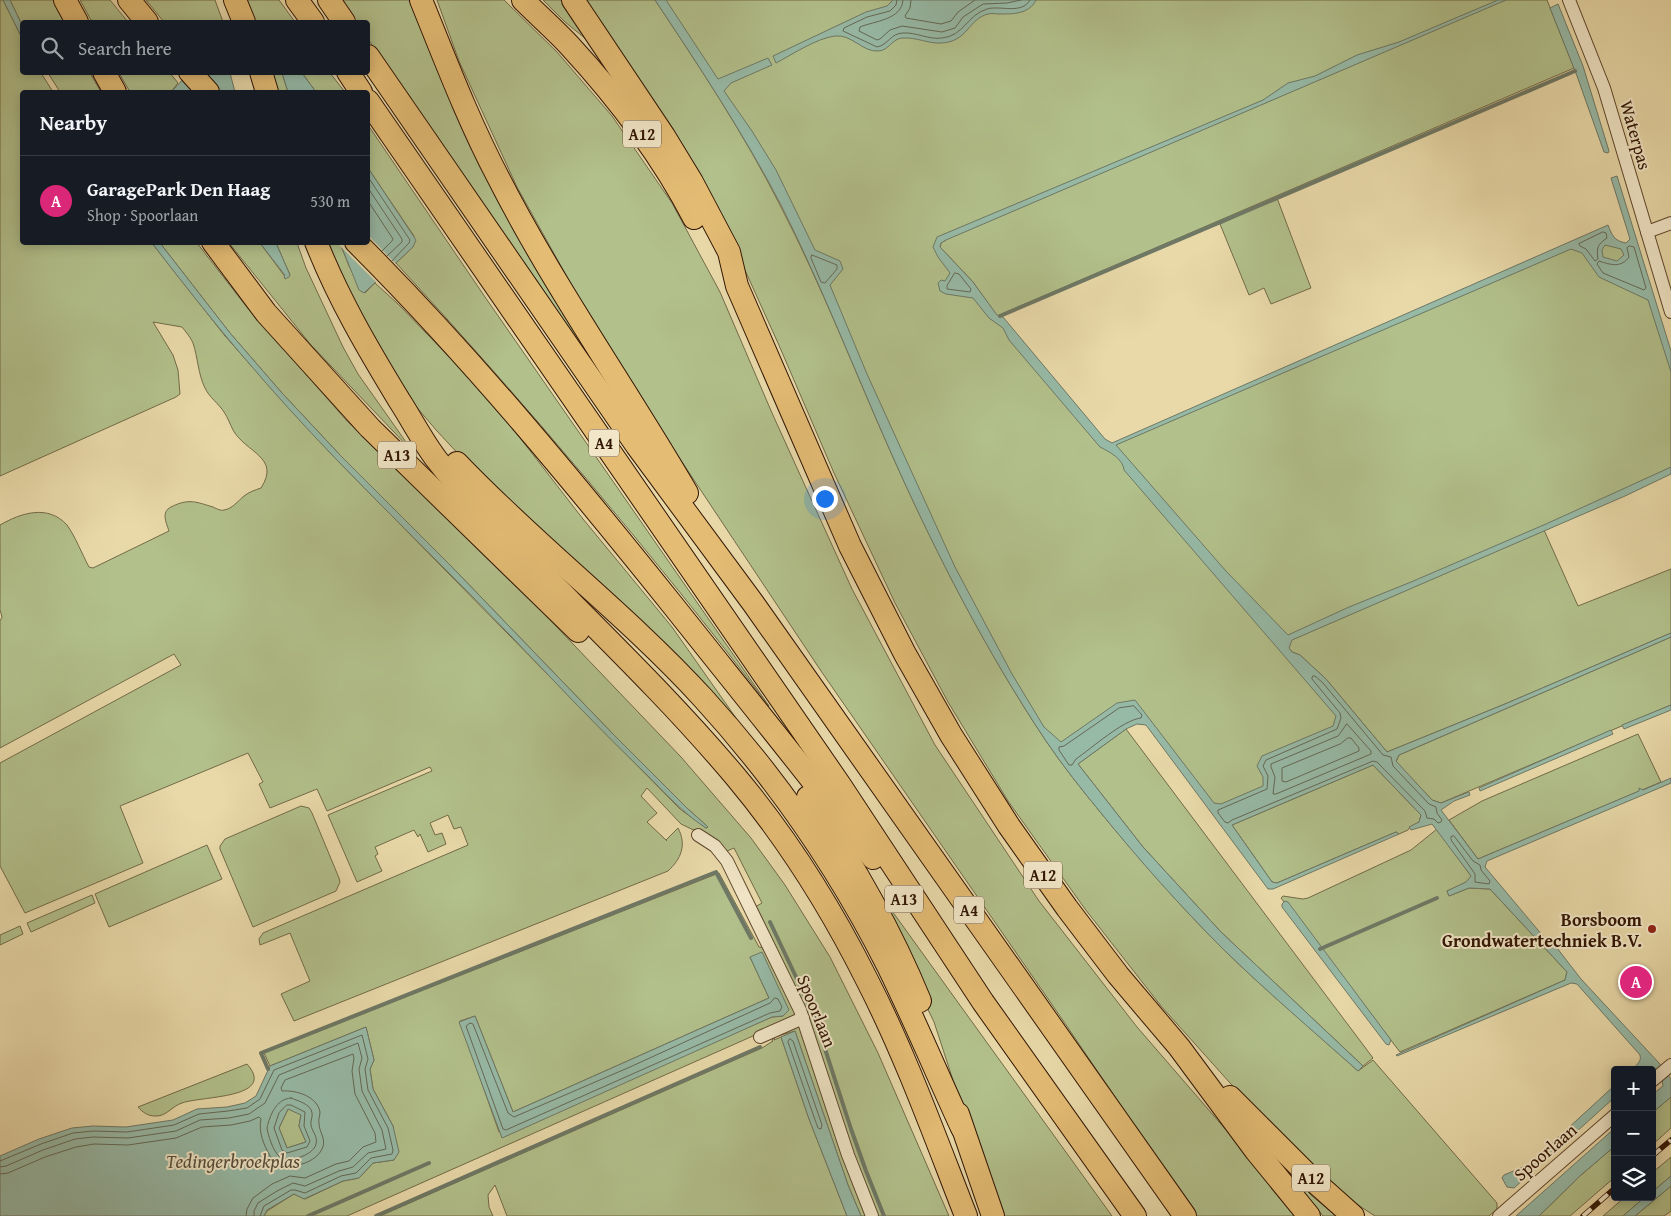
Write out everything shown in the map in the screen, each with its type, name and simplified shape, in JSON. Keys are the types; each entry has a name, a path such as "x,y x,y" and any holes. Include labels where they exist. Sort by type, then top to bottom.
{"highway":[{"path":"65,0 75,20"},
{"path":"129,0 145,20"},
{"path":"235,0 243,20"},
{"path":"297,0 312,20"},
{"path":"329,0 343,20"},
{"path":"421,0 461,98 498,177 542,259 596,348 653,435 753,603"},
{"name":"A12","path":"523,0 569,45 608,90 642,135 685,200 718,261 737,286"},
{"name":"A12","path":"573,0 692,182 728,252 737,286 850,546 887,620 936,710 996,806 1057,894 1124,981 1179,1047 1256,1151 1309,1216"},
{"name":"A4","path":"370,59 637,446 753,603 1185,1216"},
{"path":"106,75 114,90"},
{"path":"193,75 206,90"},
{"path":"262,75 266,90"},
{"path":"350,75 360,90"},
{"name":"A4","path":"370,104 840,785 983,1002 1135,1216"},
{"name":"A13","path":"215,245 266,312 370,428 598,651 694,730"},
{"path":"317,245 343,305 374,360 434,456 463,491 694,730 769,820 811,882 844,936 891,1030 966,1216"},
{"name":"A13","path":"359,245 502,400 637,560 814,782 983,1002"},
{"path":"396,395 487,493 614,609 672,666 717,714 765,771 812,838 862,918 888,966 962,1128"},
{"path":"728,675 844,852 880,914 909,975 935,1038 962,1128 993,1216"},
{"name":"A12","path":"1179,1047 1302,1170 1353,1216"}],"street":[{"name":"Waterpas","path":"1569,0 1604,88 1671,312"},
{"path":"1647,232 1671,223"},
{"name":"Spoorlaan","path":"698,835 715,846 727,861 797,1001 848,1155 872,1216"},
{"path":"760,1037 803,1018"},
{"path":"1656,1078 1671,1065"},
{"name":"Spoorlaan","path":"1499,1216 1611,1118"}],"green space":[{"path":"0,0 3,0 20,34 20,75 42,75 52,90 20,90 20,245 154,245 225,336 336,459 680,809 706,828 708,827 613,734 452,567 340,455 282,393 230,333 162,245 199,245 246,306 347,421 531,600 681,757 751,838 785,885 830,957 878,1053 949,1216 877,1216 755,907 762,903 734,848 727,851 706,836 681,824 647,788 641,796 657,813 647,822 667,841 678,828 681,834 682,846 679,857 668,871 294,1021 281,994 310,981 290,933 260,945 259,939 263,933 468,845 461,827 454,829 448,815 430,823 435,835 442,833 446,844 428,852 420,834 418,837 414,830 375,847 378,854 375,856 382,871 357,882 328,815 432,771 430,767 327,811 317,789 270,808 259,784 263,782 248,753 120,806 143,863 25,913 0,866 0,763 181,665 174,654 0,748 0,621 2,617 0,610 0,525 25,514 43,513 60,518 67,525 76,540 89,567 93,568 169,531 165,514 168,509 177,504 192,502 220,510 230,508 252,491 261,488 266,478 267,469 259,456 239,438 224,412 207,391 201,377 193,343 187,333 182,327 153,322 173,355 178,370 180,394 0,476"},
{"path":"10,0 53,0 63,20 20,20"},
{"path":"80,0 110,0 126,20 91,20"},
{"path":"146,0 215,0 222,20 162,20"},
{"path":"245,0 279,0 294,20 252,20"},
{"path":"340,0 409,0 455,110 515,233 627,413 516,257 370,42 370,20 355,20"},
{"path":"437,0 504,0 557,52 612,116 672,203 720,292 772,413 852,589 935,745 1039,901 1137,1027 1233,1138 1295,1216 1196,1216 821,671 672,447 587,313 517,187 459,61"},
{"path":"543,0 561,0 586,39 565,22"},
{"path":"583,0 655,0 721,101 766,179 795,236 892,455 944,565 1003,672 1046,741 1066,769 1160,882 1239,965 1358,1071 1373,1060 1497,1203 1497,1209 1489,1216 1375,1216 1361,1207 1338,1189 1239,1093 1161,1006 1085,909 1008,801 948,702 895,603 834,473 715,204"},
{"path":"659,0 1547,0 1574,68 997,316 973,282 940,247 941,243 946,240 940,240 937,250 1103,443 1111,446 1602,231 1639,260 1671,361 1671,471 1282,642 1378,755 1222,822 1144,719 1061,758 1041,729 945,556 817,268 748,135"},
{"path":"49,75 91,75 100,90 59,90"},
{"path":"120,75 172,75 178,83 173,90 129,90"},
{"path":"272,75 283,75 287,90 277,90"},
{"path":"303,75 332,75 343,90 315,90"},
{"path":"370,128 769,706 680,592 588,480 396,263 413,247 414,236 370,171"},
{"path":"1277,198 1311,288 1271,304 1264,288 1249,295 1220,224"},
{"path":"231,245 261,245 286,278 290,275 277,245 298,245 306,268 343,347 358,374 413,452 311,345"},
{"path":"323,245 341,245 349,266 365,293 375,283 455,363 510,425 583,519 672,627 736,718 731,723 488,486 388,374"},
{"path":"1544,530 1578,606 1671,569 1671,633 1387,752 1326,679 1300,655 1292,652 1289,648 1291,640"},
{"path":"1671,637 1671,705 1441,803 1432,800 1396,762 1399,755"},
{"path":"1126,729 1373,1058 1363,1066 1221,932 1143,847 1078,764"},
{"path":"1638,734 1661,782 1478,859 1449,820 1482,801"},
{"path":"1373,765 1421,815 1419,822 1399,834 1396,832 1277,883 1272,882 1232,825"},
{"path":"301,806 309,808 312,813 340,882 336,891 253,927 220,846 225,839"},
{"path":"1437,829 1471,876 1467,882 1447,891 1449,896 1469,888 1490,889 1567,972 1565,980 1400,1052 1281,898 1283,896 1308,898 1411,850"},
{"path":"207,845 222,879 109,927 95,894"},
{"path":"856,861 1112,1216 1002,1216 934,1022"},
{"path":"719,873 759,947 765,948 796,1012 795,1016 789,1020 347,1216 264,1216 267,1211 294,1194 305,1199 343,1181 359,1178 373,1163 394,1160 393,1126 373,1089 370,1069 374,1060 366,1027 270,1066 264,1053","holes":["750,957 783,1016 772,1017 499,1132 460,1021 475,1016 513,1112 769,998"]},
{"path":"92,895 95,903 31,932 27,923"},
{"path":"20,926 23,934 0,945 0,935"},
{"path":"798,1027 801,1028 868,1216 861,1216 848,1185 795,1031 775,1037 774,1040 781,1037 809,1119 847,1216 507,1216 495,1185 488,1195 489,1207 493,1216 380,1216 762,1048 773,1041 774,1035"},
{"path":"247,1064 254,1075 252,1084 245,1090 219,1097 182,1103 159,1116 152,1116 143,1112 138,1107"},
{"path":"1671,1097 1671,1128 1656,1141 1656,1111"},
{"path":"288,1109 301,1114 299,1126 306,1142 287,1148 279,1128"},
{"path":"1611,1149 1611,1180 1570,1216 1539,1216 1581,1175"},
{"path":"1671,1157 1671,1176 1656,1189 1656,1170"},
{"path":"1284,1167 1312,1196 1336,1216 1323,1216 1283,1169"},
{"path":"1671,1186 1671,1211 1664,1216 1635,1216 1653,1201 1656,1201 1656,1198"},
{"path":"1620,1201 1640,1201 1623,1216 1603,1216"}],"water":[{"path":"3,0 10,0 20,21 20,34"},
{"path":"655,0 666,0 718,79 768,58 772,65 731,83 724,91 776,170 815,250 840,261 843,269 830,285 867,374 955,567 1012,674 1044,727 1061,742 1117,703 1135,700 1214,803 1221,804 1263,786 1263,777 1257,766 1262,756 1333,726 1336,716 1124,470 1119,459 1100,447 1009,340 1003,328 989,318 973,298 946,294 940,291 938,283 941,280 945,281 950,273 933,247 937,237 1263,100 1288,83 1315,76 1357,55 1399,42 1498,0 1506,0 946,240 941,243 940,247 973,282 997,315 1003,317 1105,439 1112,443 1608,225 1614,237 1626,243 1630,239 1611,178 1617,176 1671,351 1671,372 1648,300 1599,277 1582,253 1571,249 1116,445 1225,570 1288,635 1349,607 1546,524 1671,467 1671,474 1625,496 1292,640 1289,648 1292,652 1300,655 1326,679 1387,752 1671,633 1671,637 1399,755 1396,761 1432,800 1441,803 1469,792 1470,795 1454,801 1441,810 1478,859 1639,791 1639,788 1643,790 1671,778 1671,783 1487,861 1485,867 1543,936 1557,948 1581,979 1659,1063 1671,1079 1671,1097 1656,1110 1656,1092 1663,1086 1662,1080 1656,1074 1656,1066 1636,1066 1639,1062 1640,1055 1577,984 1571,983 1396,1055 1565,980 1567,972 1490,889 1469,888 1449,896 1447,891 1466,882 1471,876 1432,824 1411,830 1409,827 1419,822 1421,815 1373,765 1232,825 1272,882 1277,883 1396,832 1399,834 1273,889 1268,889 1146,725 1137,724 1126,729 1078,764 1143,847 1221,932 1363,1066 1358,1071 1256,980 1191,916 1130,848 1073,778 1046,741 1003,672 963,601 926,529 781,205 736,126","holes":["1605,245 1621,249 1624,255 1617,261 1603,257 1602,250"]},
{"path":"893,0 1036,0 1025,11 1011,14 989,14 981,17 962,35 950,42 936,43 903,38 896,40 885,49 872,51 847,38 835,36 813,43 776,63 773,56 866,12 887,6"},
{"path":"1558,4 1583,66 1609,151 1608,153 1604,152 1550,8"},
{"path":"187,75 231,75 234,90 173,90"},
{"path":"283,75 303,75 315,90 287,90"},
{"path":"370,171 416,240 413,247 364,293 359,290 341,245 370,245"},
{"path":"154,245 162,245 230,333 282,393 340,455 452,567 613,734 708,827 706,828 682,810 611,740 311,433 241,354"},
{"path":"262,245 277,245 290,275 285,279 284,274"},
{"path":"1671,705 1671,710 1624,729 1622,725"},
{"path":"1611,730 1613,734 1480,791 1479,788"},
{"path":"1285,901 1288,902 1391,1040 1389,1045 1386,1044 1282,907"},
{"path":"762,952 789,1010 783,1016 772,1017 502,1138 459,1022 475,1016 513,1112 769,998 750,957"},
{"name":"Tedingerbroekplas","path":"366,1027 374,1060 370,1069 373,1089 393,1126 399,1152 394,1160 373,1163 359,1178 343,1181 304,1199 294,1194 267,1210 264,1216 0,1216 0,1156 39,1139 72,1128 93,1126 126,1127 173,1120 197,1109 227,1107 245,1103 256,1096 270,1066","holes":["288,1109 301,1115 299,1126 306,1142 287,1148 279,1128"]},
{"path":"795,1031 848,1185 861,1216 847,1216 809,1119 781,1037"},
{"path":"1611,1089 1611,1101 1514,1188 1507,1187 1502,1178 1504,1175 1528,1165"},
{"path":"1611,1132 1611,1149 1581,1175 1539,1216 1516,1216"},
{"path":"1671,1176 1671,1186 1656,1198 1656,1189"},
{"path":"1640,1201 1653,1201 1635,1216 1623,1216"}],"pier":[{"path":"370,237 397,265 378,284 339,245 370,245"}],"waterway":[{"path":"1000,316 1575,71"},
{"path":"268,1069 261,1053 716,872 751,938"},
{"path":"1320,949 1437,898"},
{"path":"770,922 814,1015 851,1129 884,1216"},
{"path":"376,1216 760,1047"},
{"path":"308,1216 429,1163"}],"railway":[{"path":"1656,1153 1671,1140"},
{"path":"1583,1216 1611,1192"}],"place":[{"name":"Borsboom Grondwatertechniek B.V.","path":"1652,929"},
{"name":"GaragePark Den Haag","path":"1636,982"}]}
